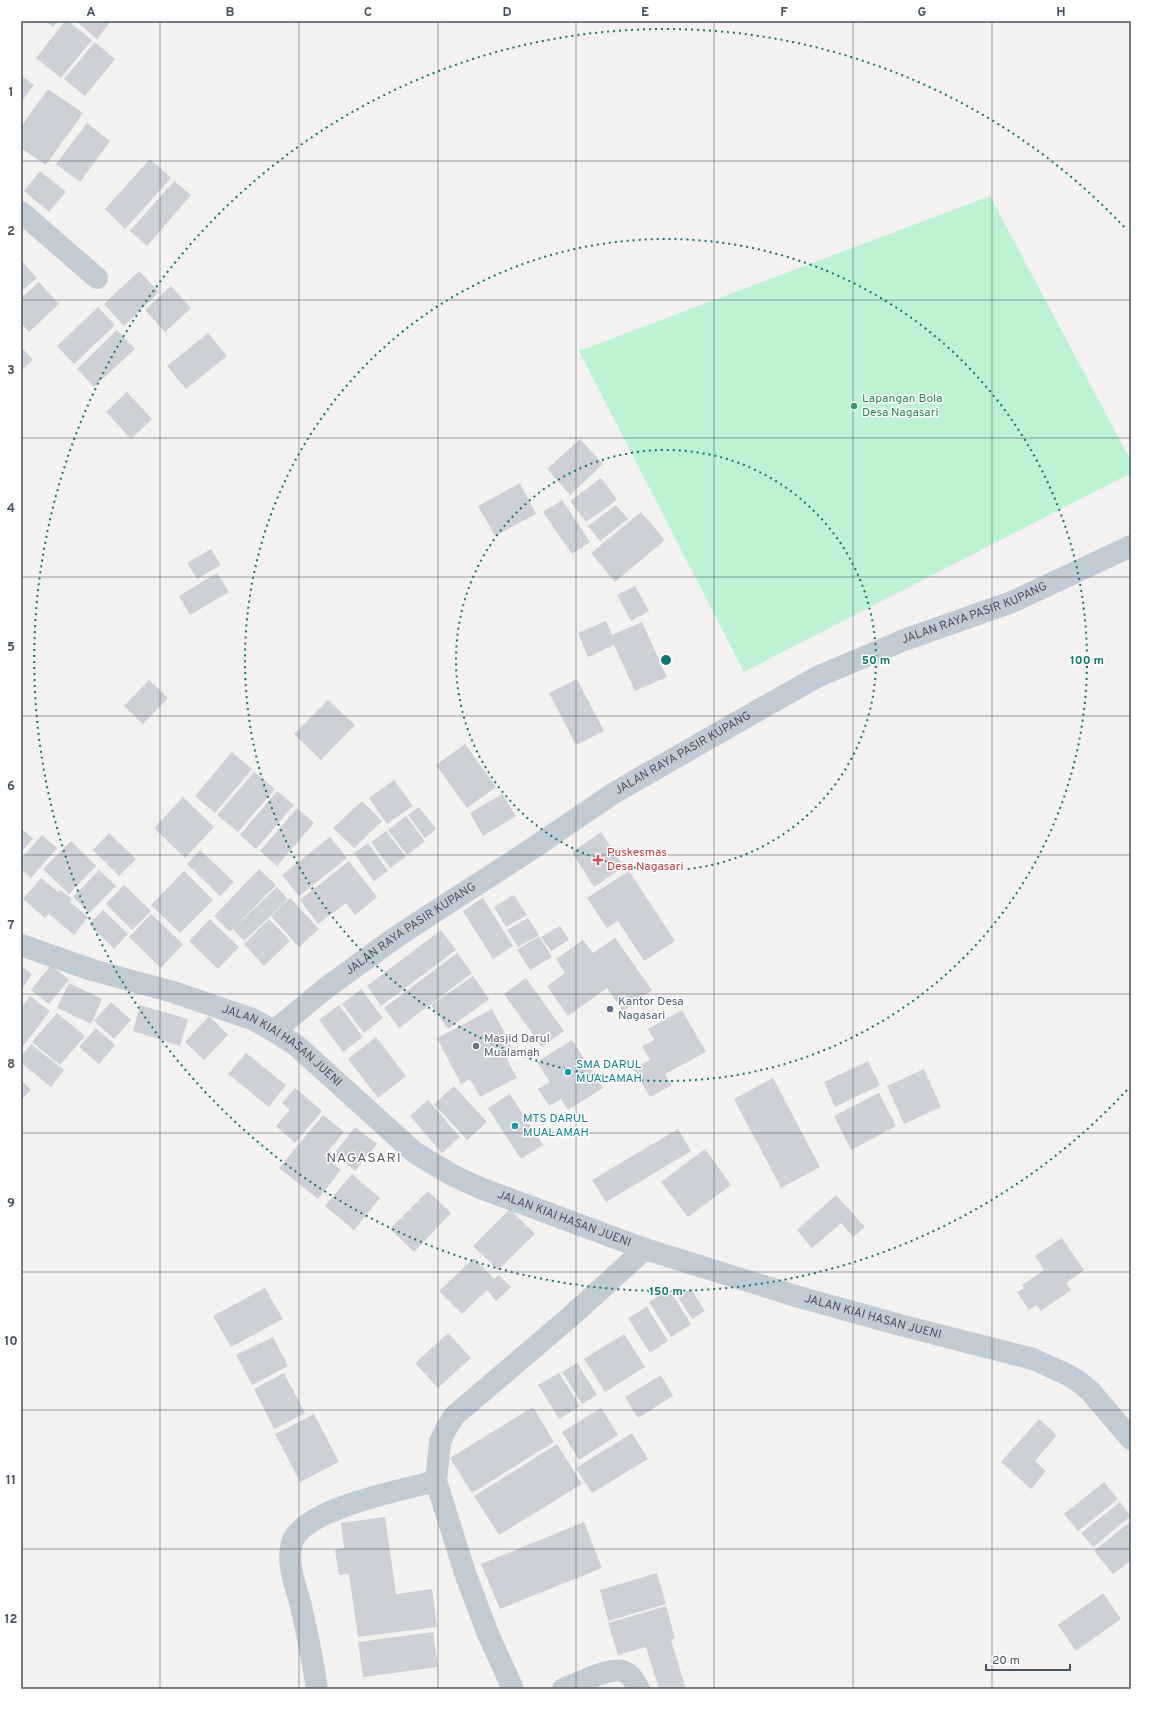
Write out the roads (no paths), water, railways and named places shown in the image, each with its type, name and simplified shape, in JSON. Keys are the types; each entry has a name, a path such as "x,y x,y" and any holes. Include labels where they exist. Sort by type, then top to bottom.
{"street":[{"path":"21,212 97,278"},
{"name":"JALAN RAYA PASIR KUPANG","path":"274,1031 326,988 399,935 527,852 614,793 817,677 904,640 1012,602 1131,546"},
{"name":"JALAN KIAI HASAN JUENI","path":"21,945 92,970 173,992 252,1019 297,1046 414,1152 434,1165 480,1188 645,1248 799,1297 1033,1359 1078,1381 1090,1391 1131,1439"},
{"path":"513,1689 488,1634 470,1586 436,1481 440,1442 454,1416 570,1317 645,1248"},
{"path":"317,1689 302,1611 291,1566 291,1550 295,1537 298,1532 314,1519 337,1508 436,1481"},
{"path":"563,1689 613,1670 624,1671 630,1675 639,1689"}],"place":[{"name":"Lapangan Bola Desa Nagasari","path":"854,406"},
{"name":"Puskesmas Desa Nagasari","path":"598,860"},
{"name":"Kantor Desa Nagasari","path":"610,1009"},
{"name":"Masjid Darul Mualamah","path":"476,1046"},
{"name":"SMA DARUL MUALAMAH","path":"568,1072"},
{"name":"MTS DARUL MUALAMAH","path":"515,1126"}],"district":[{"name":"NAGASARI","path":"364,1158"}]}
